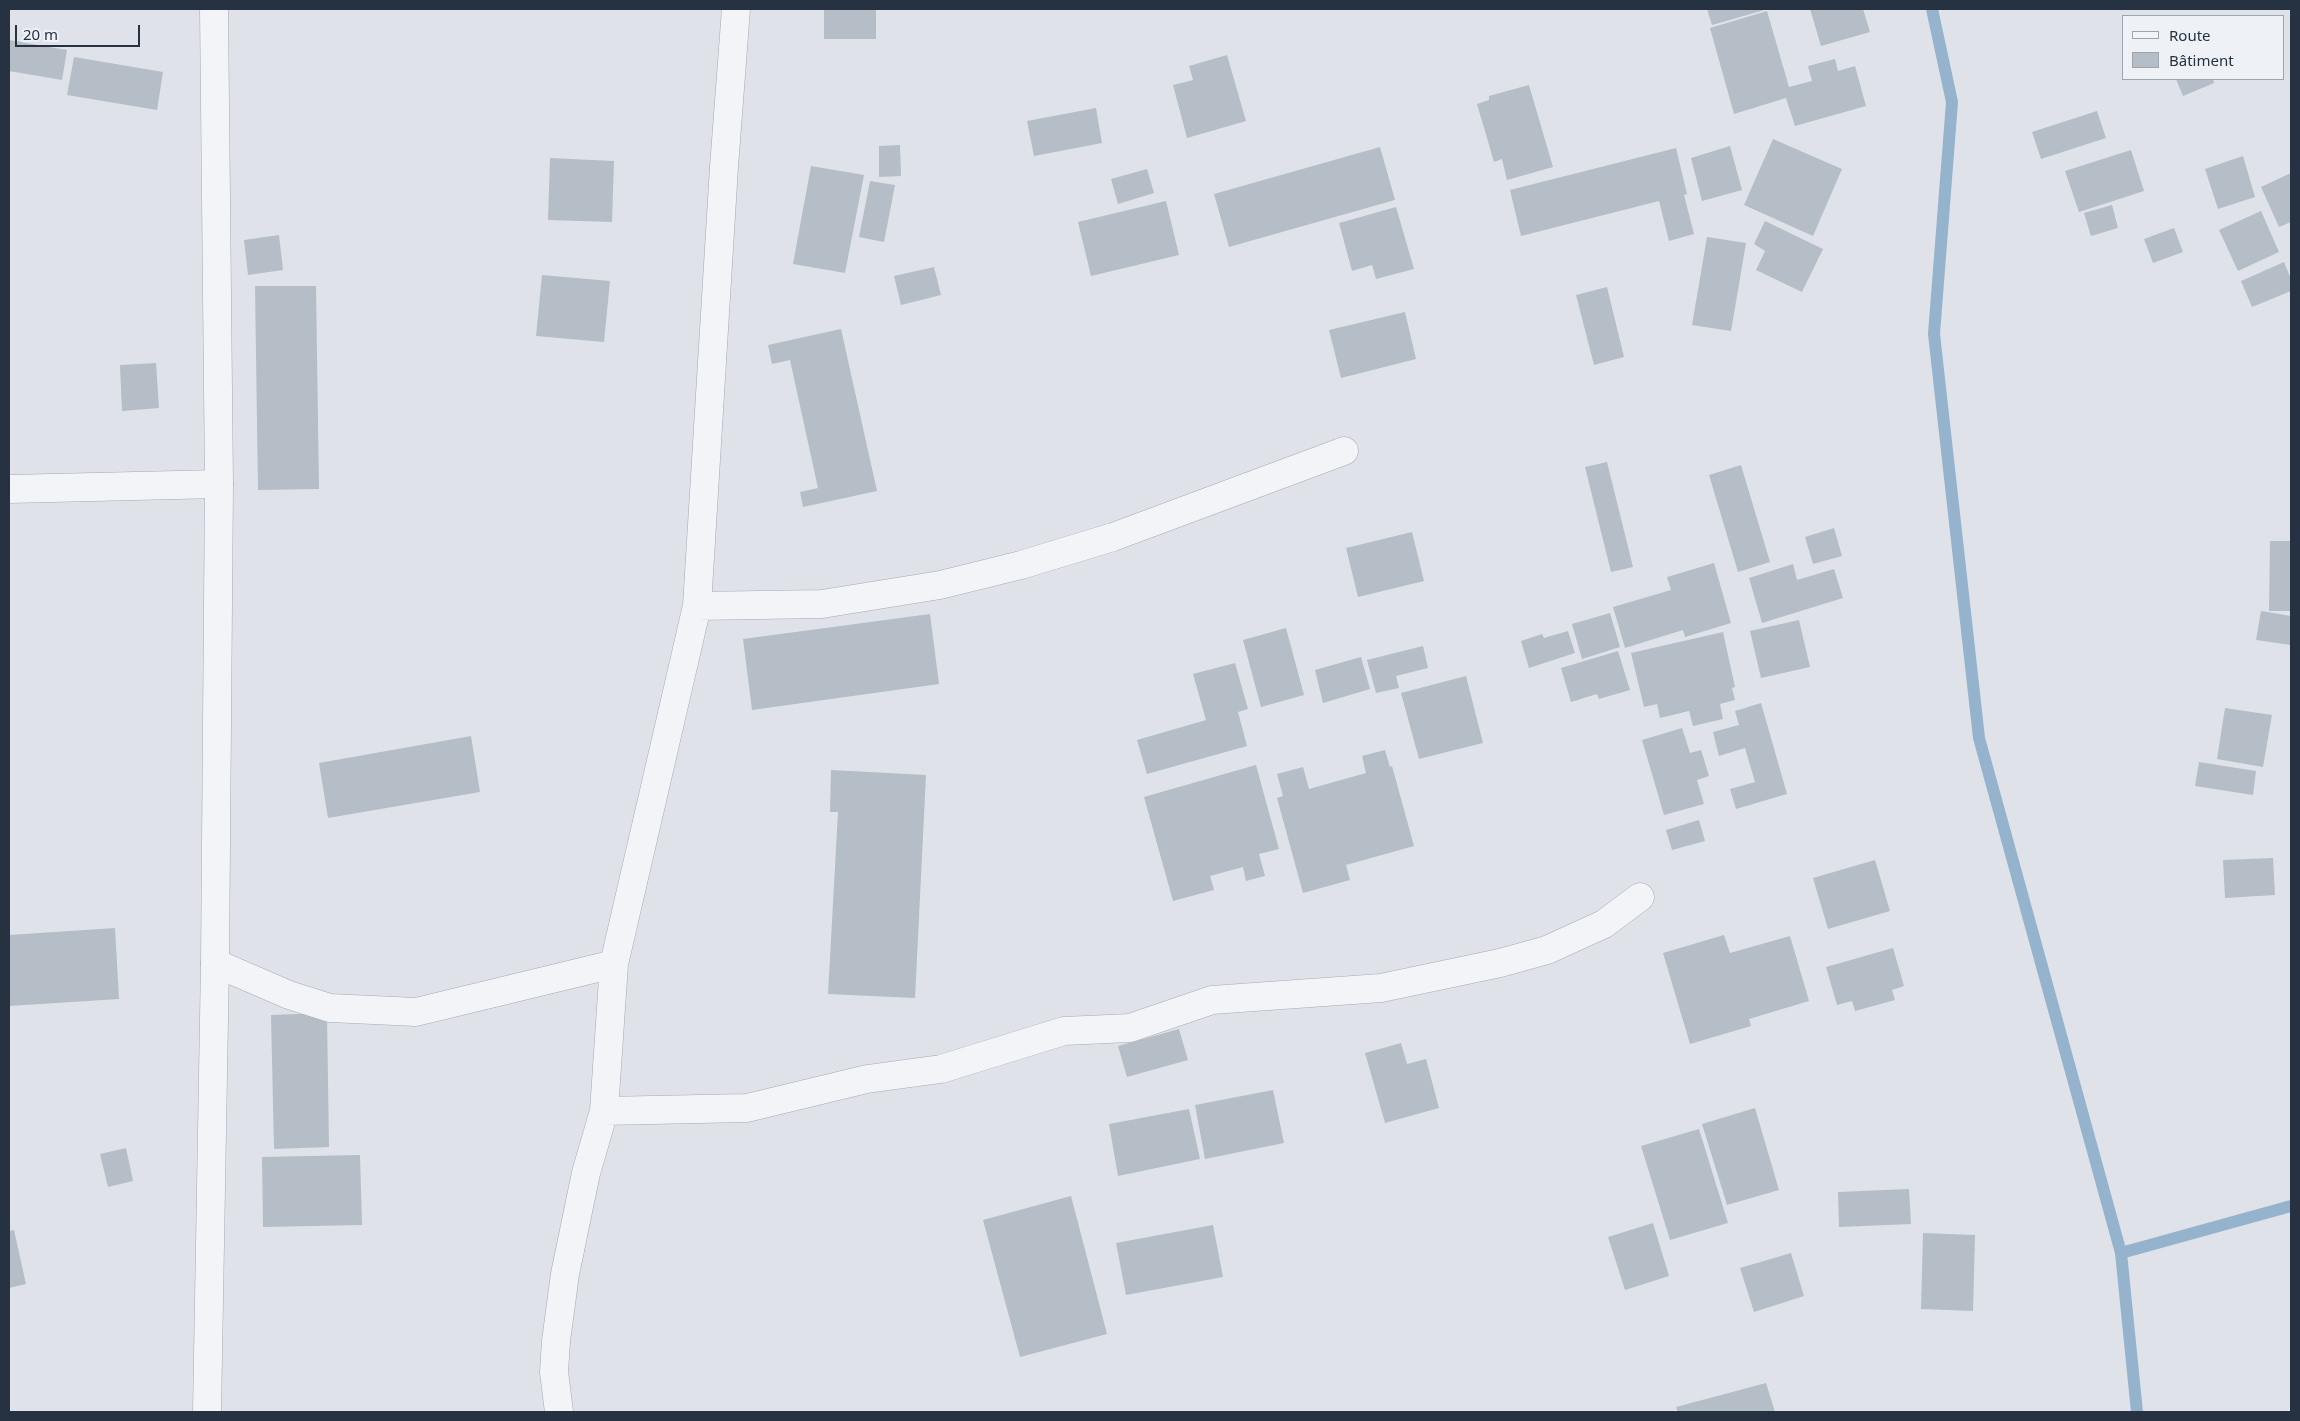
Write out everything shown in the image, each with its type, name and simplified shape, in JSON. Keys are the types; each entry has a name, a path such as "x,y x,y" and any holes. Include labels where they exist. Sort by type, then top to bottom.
{"street":[{"path":"207,1412 215,963 219,484 214,9"},
{"path":"559,1412 554,1372 556,1341 565,1274 586,1173 604,1110 614,964 697,606 724,167 736,9"},
{"path":"697,606 822,604 940,585 1021,566 1113,537 1344,451"},
{"path":"9,489 219,484"},
{"path":"604,1110 747,1108 867,1079 942,1069 1064,1031 1130,1028 1212,1000 1390,986 1500,963 1547,950 1604,924 1640,897"},
{"path":"215,963 288,995 330,1008 416,1012 614,964"}],"building":[{"path":"824,9 876,9 876,39 824,39"},
{"path":"1707,9 1768,9 1712,25"},
{"path":"1810,9 1863,9 1870,32 1821,46"},
{"path":"1767,11 1789,87 1812,81 1808,66 1835,59 1838,71 1855,66 1866,106 1795,126 1786,98 1734,114 1710,28"},
{"path":"9,40 67,50 62,80 9,71"},
{"path":"1227,55 1246,121 1187,138 1173,85 1193,80 1189,66"},
{"path":"74,57 163,72 157,110 67,95"},
{"path":"2176,80 2213,80 2214,83 2183,96"},
{"path":"1529,85 1553,167 1507,180 1502,159 1494,162 1477,104 1489,100 1489,96"},
{"path":"1096,108 1102,143 1034,156 1027,121"},
{"path":"2097,111 2106,138 2041,159 2032,132"},
{"path":"1773,139 1842,169 1813,236 1744,205"},
{"path":"900,145 901,176 879,177 879,146"},
{"path":"1730,146 1742,190 1702,201 1691,158"},
{"path":"1380,147 1395,200 1229,247 1214,194"},
{"path":"1676,148 1687,194 1684,195 1694,234 1669,241 1659,201 1521,236 1510,190"},
{"path":"2131,150 2144,191 2079,212 2065,171"},
{"path":"2243,156 2255,197 2218,209 2205,169"},
{"path":"550,158 614,161 612,222 548,220"},
{"path":"811,166 864,175 845,273 793,264"},
{"path":"1147,169 1154,193 1118,204 1111,179"},
{"path":"2291,173 2291,222 2279,227 2261,187"},
{"path":"870,181 895,185 884,242 859,237"},
{"path":"1166,201 1179,255 1091,276 1078,222"},
{"path":"2112,205 2118,228 2091,236 2084,213"},
{"path":"1396,207 1414,269 1376,279 1372,265 1352,271 1339,223"},
{"path":"2261,211 2279,252 2238,271 2219,230"},
{"path":"1765,221 1823,249 1802,292 1756,270 1765,251 1754,244"},
{"path":"2174,228 2183,252 2153,263 2144,239"},
{"path":"279,235 283,270 248,275 244,240"},
{"path":"1707,237 1746,243 1731,331 1692,325"},
{"path":"2284,262 2291,279 2291,291 2252,307 2241,281"},
{"path":"934,267 941,295 901,305 894,276"},
{"path":"542,275 610,281 604,342 536,336"},
{"path":"255,286 316,286 319,489 258,490"},
{"path":"1607,287 1624,357 1594,365 1576,295"},
{"path":"1405,312 1416,359 1341,378 1329,330"},
{"path":"841,329 877,491 803,507 800,492 818,488 790,360 772,364 768,345"},
{"path":"156,363 159,408 122,411 120,365"},
{"path":"1607,462 1633,567 1611,572 1585,467"},
{"path":"1741,465 1770,562 1738,572 1709,475"},
{"path":"1834,528 1842,556 1813,564 1805,537"},
{"path":"1412,532 1424,581 1358,597 1346,548"},
{"path":"2270,541 2291,541 2291,611 2269,611"},
{"path":"1714,563 1731,623 1685,637 1683,630 1625,648 1613,607 1671,590 1667,577"},
{"path":"1793,564 1797,580 1834,569 1843,598 1762,623 1749,578"},
{"path":"2261,611 2291,616 2291,645 2256,640"},
{"path":"1610,613 1620,647 1582,659 1572,624"},
{"path":"930,614 939,684 752,710 743,639"},
{"path":"1799,620 1810,667 1761,678 1750,631"},
{"path":"1286,628 1304,695 1261,707 1243,640"},
{"path":"1568,631 1575,653 1529,668 1521,641 1542,634 1544,638"},
{"path":"1723,632 1735,687 1732,688 1735,700 1720,704 1723,719 1693,726 1689,711 1660,718 1657,704 1644,707 1631,653"},
{"path":"1423,646 1428,668 1396,676 1399,688 1376,693 1367,660"},
{"path":"1618,651 1630,690 1599,699 1597,694 1571,702 1561,668"},
{"path":"1361,657 1370,689 1323,703 1315,670"},
{"path":"1235,663 1248,709 1238,712 1247,746 1147,774 1137,740 1206,720 1193,674"},
{"path":"1466,676 1483,743 1419,759 1401,693"},
{"path":"1761,703 1787,794 1736,809 1730,789 1755,782 1745,748 1719,756 1713,732 1739,725 1735,711"},
{"path":"2225,708 2272,715 2263,767 2217,759"},
{"path":"1682,728 1690,753 1701,750 1709,776 1697,780 1704,804 1664,815 1642,740"},
{"path":"471,736 480,792 328,818 319,763"},
{"path":"1385,750 1390,767 1392,766 1414,846 1346,865 1350,880 1303,893 1277,798 1283,796 1277,774 1303,767 1309,789 1366,773 1362,756"},
{"path":"2199,762 2256,771 2253,795 2195,786"},
{"path":"1256,765 1279,849 1259,854 1265,876 1246,881 1243,867 1210,876 1214,890 1173,901 1144,797"},
{"path":"831,770 926,775 915,998 828,994 838,812 830,812"},
{"path":"1699,820 1705,841 1672,850 1666,830"},
{"path":"2273,858 2275,895 2225,898 2223,860"},
{"path":"1875,860 1890,911 1828,929 1813,878"},
{"path":"115,928 119,999 9,1006 9,935"},
{"path":"1724,935 1730,953 1790,936 1809,1001 1749,1019 1751,1026 1690,1044 1663,953"},
{"path":"1893,948 1904,986 1892,990 1895,1000 1855,1011 1852,1001 1837,1005 1826,967"},
{"path":"327,1013 329,1147 274,1149 271,1015"},
{"path":"1179,1029 1188,1060 1127,1077 1118,1046"},
{"path":"1401,1043 1407,1064 1426,1059 1439,1108 1385,1123 1365,1053"},
{"path":"1273,1090 1284,1143 1205,1159 1195,1105"},
{"path":"1755,1108 1779,1190 1727,1205 1702,1124"},
{"path":"1189,1109 1200,1159 1118,1176 1109,1124"},
{"path":"1699,1129 1728,1223 1670,1240 1641,1146"},
{"path":"126,1148 133,1181 108,1187 100,1154"},
{"path":"360,1155 362,1225 263,1227 262,1157"},
{"path":"1909,1189 1911,1224 1839,1227 1838,1192"},
{"path":"1071,1196 1107,1334 1020,1357 983,1220"},
{"path":"1653,1223 1669,1276 1625,1290 1608,1237"},
{"path":"1213,1225 1223,1277 1126,1295 1116,1243"},
{"path":"14,1230 26,1284 9,1288 9,1231"},
{"path":"1923,1233 1975,1235 1973,1311 1921,1309"},
{"path":"1791,1253 1804,1296 1754,1312 1740,1268"},
{"path":"1766,1383 1775,1412 1678,1412 1676,1407"}],"waterway":[{"path":"1932,9 1952,102 1934,334 1979,738 2121,1253"},
{"path":"2137,1412 2121,1253 2291,1206"}]}
